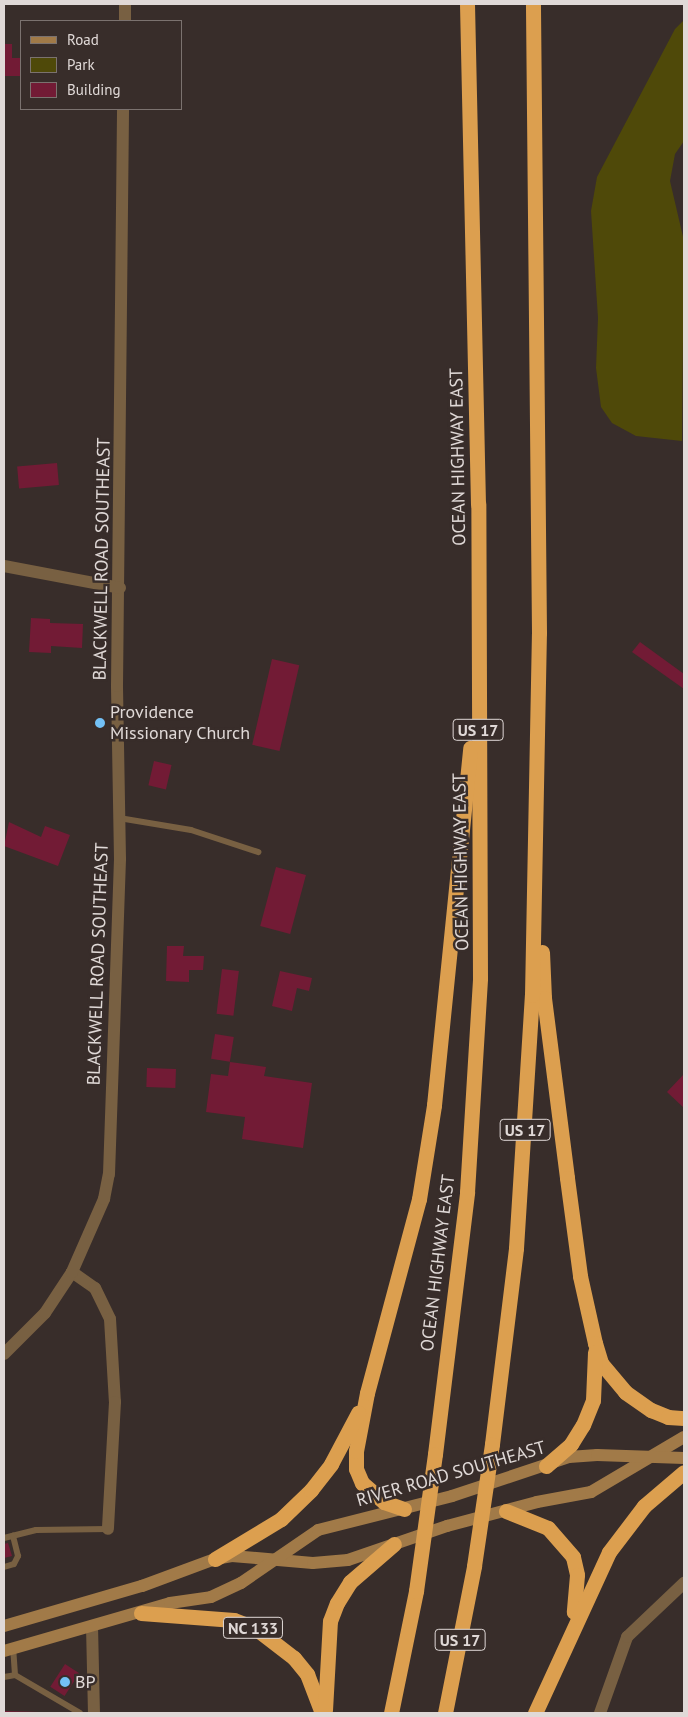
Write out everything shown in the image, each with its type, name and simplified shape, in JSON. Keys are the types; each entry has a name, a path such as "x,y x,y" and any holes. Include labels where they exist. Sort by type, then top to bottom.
{"highway":[{"name":"OCEAN HIGHWAY EAST","path":"391,1713 416,1591 467,1192 480,988 477,672 478,504 467,4"},
{"name":"US 17","path":"445,1713 474,1566 492,1444 516,1248 526,1118 536,814 539,633 533,4"},
{"path":"404,1509 384,1502 371,1493 362,1483 356,1469 356,1451 367,1393 418,1199 434,1105 477,672"},
{"path":"536,814 544,998 580,1276 594,1342 602,1363 626,1392 651,1410 668,1417 684,1418"},
{"path":"546,1466 571,1444 584,1424 593,1400 594,1342"},
{"path":"215,1558 281,1519 311,1490 344,1442 367,1393"},
{"path":"535,1713 596,1576 625,1528 644,1506 684,1472"},
{"path":"506,1511 548,1528 573,1557 578,1593 562,1650"},
{"path":"323,1713 330,1621 337,1603 350,1582 394,1544"},
{"name":"NC 133","path":"141,1613 234,1620 256,1628 294,1658 307,1674 323,1713"}],"main road":[{"path":"4,1626 142,1586 215,1558 232,1556 329,1563 506,1511 591,1492 684,1437"},
{"name":"RIVER ROAD SOUTHEAST","path":"8,1650 224,1592 318,1530 404,1509 585,1454 684,1458"}],"street":[{"path":"125,4 125,20"},
{"name":"BLACKWELL ROAD SOUTHEAST","path":"4,1354 44,1313 72,1272 104,1199 109,1174 119,818 124,110"},
{"path":"4,566 120,588"},
{"path":"72,1272 96,1288 110,1319 114,1402 108,1529"},
{"path":"600,1713 628,1637 684,1582"},
{"path":"92,1626 94,1713"}],"lane":[{"path":"119,818 191,830 258,852"},
{"path":"4,1538 36,1530 108,1529"},
{"path":"4,1567 14,1564 18,1556 13,1536"},
{"path":"8,1650 15,1676"},
{"path":"4,1678 15,1676 80,1713"}],"green space":[{"path":"684,20 684,141 675,154 670,181 684,241 682,441 636,436 612,423 601,407 596,368 598,318 591,211 597,177 675,29"}],"building":[{"path":"4,44 12,44 12,58 20,58 20,76 4,76"},
{"path":"57,463 59,485 19,488 17,466"},
{"path":"31,618 50,619 50,623 83,624 82,648 51,646 51,653 29,652"},
{"path":"640,642 684,674 684,689 632,652"},
{"path":"272,659 299,665 279,751 252,745"},
{"path":"154,761 172,765 166,789 148,785"},
{"path":"9,822 41,837 45,826 70,835 58,866 4,846"},
{"path":"276,867 306,875 290,934 260,926"},
{"path":"167,946 184,946 183,956 204,956 203,970 189,970 189,982 166,981"},
{"path":"222,969 239,971 233,1016 217,1014"},
{"path":"280,971 312,978 309,991 297,988 292,1011 272,1006"},
{"path":"215,1034 234,1037 230,1062 211,1059"},
{"path":"230,1062 266,1067 264,1076 312,1083 303,1148 242,1139 245,1117 206,1112 211,1074 228,1076"},
{"path":"147,1068 176,1069 175,1088 146,1087"},
{"path":"684,1074 684,1108 667,1092"},
{"path":"8,1543 12,1556 4,1558 4,1544"},
{"path":"65,1664 79,1673 65,1696 50,1687"},
{"path":"4,1711 39,1712 39,1713 4,1713"}],"place":[{"name":"Providence Missionary Church","path":"100,723"},
{"name":"BP","path":"65,1682"}]}
